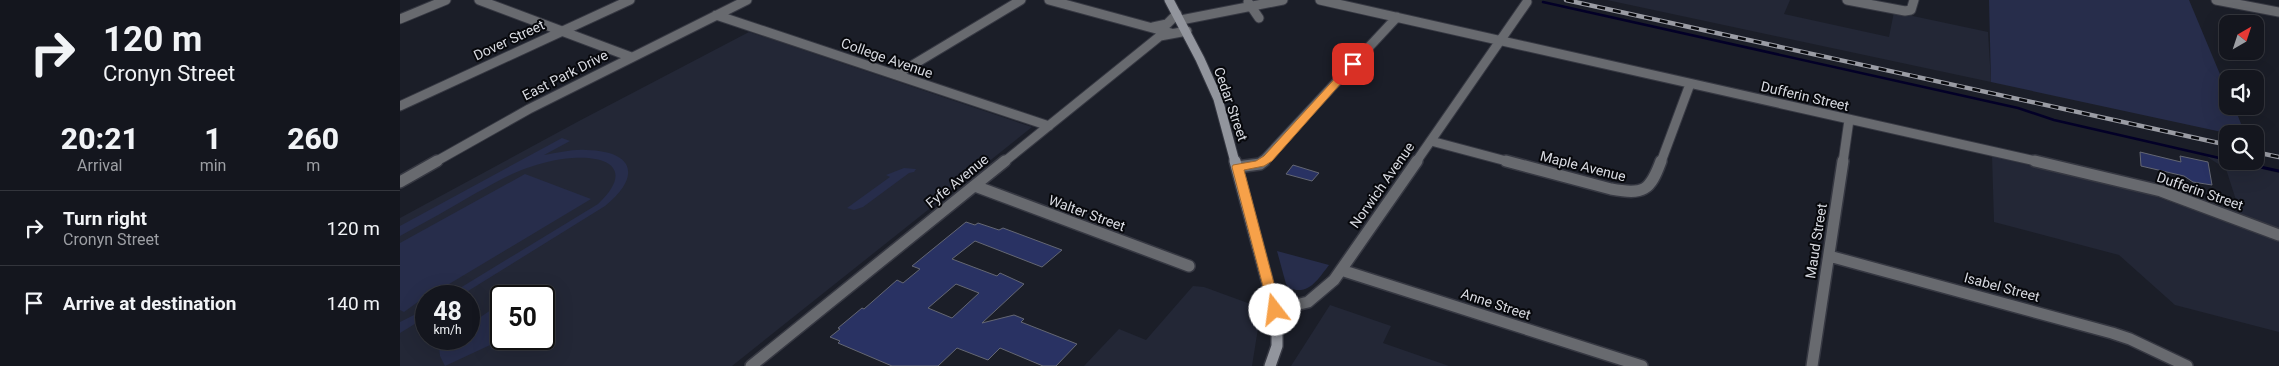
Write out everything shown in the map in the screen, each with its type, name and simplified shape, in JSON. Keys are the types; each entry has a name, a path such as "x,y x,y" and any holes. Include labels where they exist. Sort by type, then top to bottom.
{"main road":[{"name":"Cedar Street","path":"1169,0 1187,31 1215,89 1275,310"},
{"path":"1270,366 1278,344 1279,332 1275,310"}],"street":[{"path":"400,19 446,0"},
{"path":"480,0 631,58"},
{"name":"Dover Street","path":"400,106 630,0"},
{"name":"East Park Drive","path":"400,182 517,115 747,0"},
{"path":"896,75 1021,0"},
{"path":"1049,0 1172,34"},
{"path":"1150,27 1166,25 1179,17 1248,3 1284,0"},
{"name":"Dufferin Street","path":"1320,0 2135,184 2279,235"},
{"path":"1847,0 1908,11 1913,7 1914,0"},
{"path":"2216,0 2279,12"},
{"name":"Norwich Avenue","path":"1275,310 1298,307 1313,299 1322,293 1341,270 1527,2"},
{"path":"1248,3 1259,18"},
{"name":"College Avenue","path":"716,15 1049,126"},
{"path":"1237,167 1260,164 1268,158 1397,17"},
{"name":"Fyfe Avenue","path":"751,366 1160,36 1187,31"},
{"name":"Maple Avenue","path":"1431,141 1611,189 1624,192 1638,191 1650,186 1654,180 1690,84"},
{"name":"Maud Street","path":"1812,366 1849,120"},
{"name":"Walter Street","path":"975,186 1189,266"},
{"name":"Isabel Street","path":"1829,256 2112,333 2167,361 2187,366"},
{"name":"Anne Street","path":"1341,270 1642,366"}],"shaded area":[{"path":"1607,0 1790,0 1784,14 1889,37 1894,12 1988,32 1991,82"},
{"path":"1989,0 2189,0 2219,72 2219,115 2238,115 2241,125 2219,125 2219,131 1991,82"},
{"path":"749,32 1032,127 732,366 400,366 400,218"},
{"path":"562,138 570,141 544,155 581,150 602,151 623,160 627,167 628,175 624,185 617,195 605,206 478,285 465,285 598,204 609,192 614,182 615,174 613,168 597,159 586,158 555,160 543,163 520,170 501,179 400,236 400,226"},
{"path":"1992,155 2131,188 2245,228 2226,170 2264,170 2279,173 2279,332 2175,305 2119,255 1994,222"},
{"path":"2206,156 2219,159 2219,164"},
{"path":"904,168 916,169 863,207 854,210 847,208 890,177 886,175"},
{"path":"525,174 591,199 447,285 415,285 415,304 404,312 400,310 400,243"},
{"path":"1277,251 1329,265 1312,285 1302,290 1296,290 1289,288 1286,284"},
{"path":"1193,286 1204,287 1256,306 1259,322 1252,366 1084,366 1119,329 1146,340"},
{"path":"1330,305 1391,326 1383,343 1449,366 1291,366"},
{"path":"490,311 490,345 480,350 480,317"},
{"path":"415,314 415,324 400,333 400,322"},
{"path":"439,350 479,350 445,366"}],"building":[{"path":"2140,152 2181,162 2180,156 2208,162 2212,185 2193,182 2184,176 2141,166"},
{"path":"1293,165 1319,173 1312,181 1286,174"},
{"path":"966,222 975,225 978,223 999,230 1003,228 1062,250 1042,267 975,241 952,259 997,276 1000,273 1024,284 982,323 1014,315 1024,319 1021,322 1077,344 1056,366 1043,366 1000,348 988,360 957,348 938,366 892,366 838,343 840,341 830,337 840,329 838,328 862,308 864,309 897,280 903,283 920,269 912,266","holes":["956,284 979,293 952,318 928,308"]}],"waterway":[{"path":"1543,2 2018,108 2054,120 2219,158"},
{"path":"2264,168 2279,171"}],"railway":[{"path":"1566,0 2219,143"},
{"path":"2264,154 2279,157"}],"route":[{"path":"1275,310 1237,167 1260,164 1268,158 1353,64"}]}
